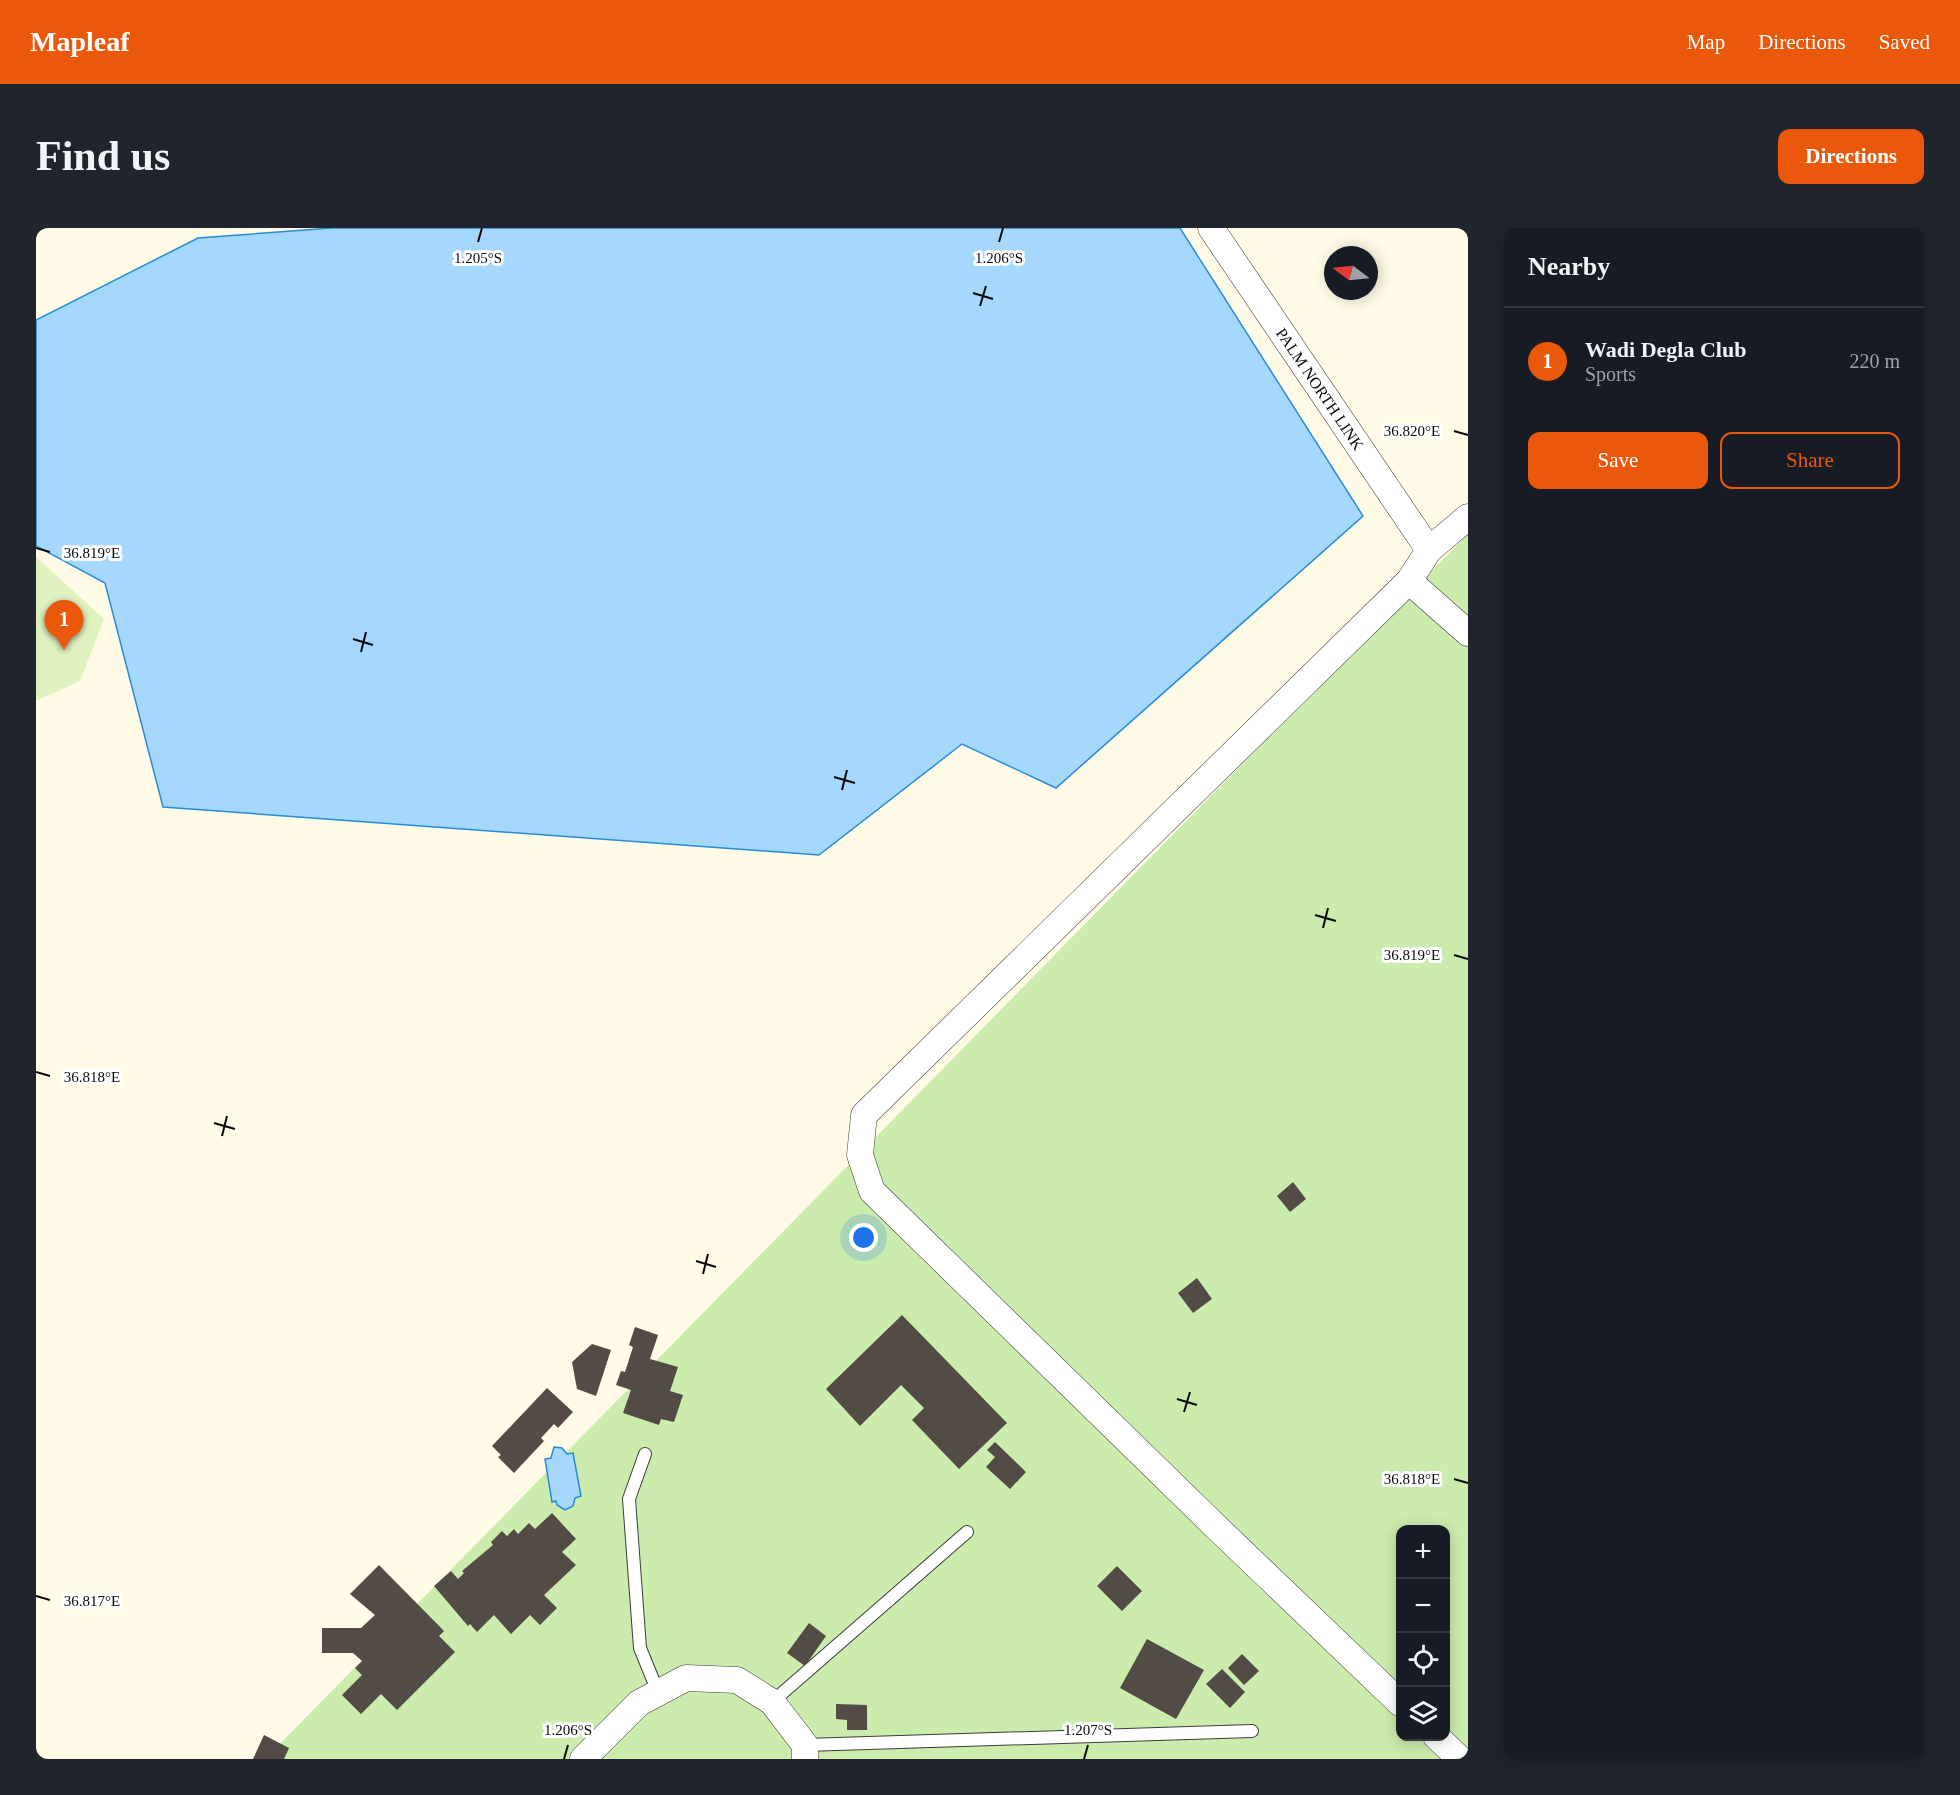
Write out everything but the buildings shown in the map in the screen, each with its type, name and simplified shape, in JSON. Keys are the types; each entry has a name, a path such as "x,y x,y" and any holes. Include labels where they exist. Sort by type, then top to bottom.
{"street":[{"name":"PALM NORTH LINK","path":"1211,228 1429,550"},
{"path":"1396,1697 1211,1522 873,1191 860,1155 864,1115 1409,581 1429,550 1468,517"},
{"path":"1409,581 1468,633"},
{"path":"583,1759 639,1703 686,1678 737,1680 772,1702 805,1752"},
{"path":"1440,1741 1460,1759"}],"lane":[{"path":"645,1454 629,1499 640,1648 658,1692"},
{"path":"772,1702 967,1532"},
{"path":"805,1752 1252,1731"}],"green space":[{"path":"1468,534 1468,1759 265,1759"},
{"path":"36,557 104,619 80,681 36,701"}],"water":[{"path":"332,228 1180,228 1363,516 1056,788 962,744 819,855 163,807 105,583 36,546 36,320 198,238"},
{"path":"554,1447 562,1448 567,1454 573,1453 581,1496 575,1498 573,1506 565,1510 557,1505 556,1501 552,1502 545,1459 551,1458"}],"place":[{"name":"Wadi Degla Club","path":"64,650"}]}
